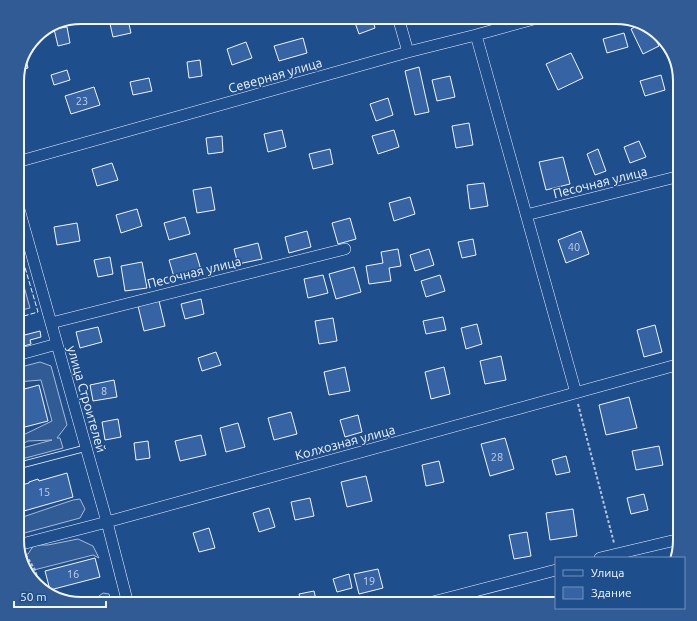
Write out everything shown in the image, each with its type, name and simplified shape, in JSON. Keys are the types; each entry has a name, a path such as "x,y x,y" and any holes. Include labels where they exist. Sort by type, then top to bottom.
{"street":[{"path":"400,24 408,52"},
{"name":"Северная улица","path":"24,160 408,52 516,24"},
{"path":"476,35 576,393"},
{"name":"Песочная улица","path":"526,216 673,178"},
{"name":"улица Строителей","path":"24,239 51,322 107,522 126,597"},
{"name":"Песочная улица","path":"51,322 345,249"},
{"path":"24,353 56,344"},
{"name":"Колхозная улица","path":"25,548 107,522 673,366"},
{"path":"617,556 673,541"},
{"path":"452,597 555,570"}],"lane":[{"path":"24,464 86,448"}],"path":[{"path":"576,393 617,556"},
{"path":"28,559 35,570 37,576"}],"shaded area":[{"path":"24,286 30,308 24,309"},
{"path":"40,362 51,366 67,425 57,438 60,438 63,448 24,458 24,448 52,440 28,441 24,443 24,435 52,421 41,380 24,381 24,366"},
{"path":"80,499 85,509 80,518 24,533 24,517"},
{"path":"78,539 93,546 99,558 93,555 33,570 26,554 28,554 34,545 48,545"},
{"path":"103,593 109,594 110,597 98,597"}],"building":[{"path":"110,24 129,24 131,33 113,37"},
{"path":"355,24 374,24 375,28 359,34"},
{"path":"67,27 70,43 58,46 55,31"},
{"path":"635,27 638,28 648,34 657,42 659,46 643,54 631,29"},
{"path":"624,33 628,47 607,53 603,39"},
{"path":"303,38 307,53 279,61 274,46"},
{"path":"246,42 252,58 232,65 227,49"},
{"path":"571,53 583,78 558,90 546,64"},
{"path":"200,60 202,76 189,78 187,62"},
{"path":"419,67 429,112 415,115 405,71"},
{"path":"67,70 70,80 54,85 51,75"},
{"path":"661,75 665,90 645,96 640,81"},
{"path":"450,76 455,97 437,101 432,80"},
{"path":"149,78 152,91 133,95 130,82"},
{"path":"94,87 100,105 71,114 65,96"},
{"path":"388,98 393,115 376,121 370,104"},
{"path":"469,123 473,145 456,148 452,126"},
{"path":"282,130 286,147 268,152 264,134"},
{"path":"394,130 399,147 378,154 372,136"},
{"path":"222,136 223,152 208,154 206,138"},
{"path":"639,141 646,157 630,163 624,147"},
{"path":"330,149 333,164 313,169 309,154"},
{"path":"598,149 606,171 595,175 587,154"},
{"path":"563,157 570,184 546,190 539,162"},
{"path":"112,163 118,180 97,186 92,169"},
{"path":"484,183 488,206 470,209 467,185"},
{"path":"211,187 215,210 197,213 193,190"},
{"path":"410,197 415,214 394,221 389,203"},
{"path":"137,209 142,226 121,233 116,215"},
{"path":"185,217 190,234 169,240 164,223"},
{"path":"350,218 356,239 338,244 332,223"},
{"path":"77,223 80,241 57,245 54,227"},
{"path":"307,231 311,247 289,253 285,237"},
{"path":"581,231 589,254 566,263 558,240"},
{"path":"473,239 476,255 462,258 458,242"},
{"path":"258,243 262,259 238,264 234,249"},
{"path":"398,249 401,266 389,268 391,281 369,284 366,266 383,263 381,252"},
{"path":"429,249 434,265 415,271 410,255"},
{"path":"196,253 201,270 174,277 169,260"},
{"path":"110,257 113,274 98,277 94,260"},
{"path":"142,262 147,288 125,291 121,266"},
{"path":"354,267 361,292 336,299 329,274"},
{"path":"323,275 328,293 308,298 304,279"},
{"path":"440,275 445,291 426,297 421,281"},
{"path":"201,299 204,314 185,319 181,304"},
{"path":"159,301 165,326 144,331 138,306"},
{"path":"443,317 446,330 426,334 423,321"},
{"path":"333,318 337,341 319,344 315,321"},
{"path":"477,324 482,344 466,349 461,328"},
{"path":"655,325 662,352 644,357 637,330"},
{"path":"98,327 102,342 80,348 76,332"},
{"path":"40,331 41,337 30,340 31,344 24,346 24,335"},
{"path":"216,352 221,365 202,371 198,358"},
{"path":"501,356 506,380 485,384 480,361"},
{"path":"345,367 350,391 329,395 324,372"},
{"path":"444,367 450,394 431,399 425,372"},
{"path":"114,380 117,397 93,401 90,385"},
{"path":"39,385 48,421 24,427 24,389"},
{"path":"629,397 637,428 606,435 599,405"},
{"path":"291,412 297,434 274,440 268,418"},
{"path":"358,415 362,432 345,437 340,420"},
{"path":"118,419 121,437 105,440 102,422"},
{"path":"238,423 245,447 226,452 220,428"},
{"path":"201,435 206,455 180,461 175,441"},
{"path":"505,438 514,469 490,476 481,444"},
{"path":"148,441 150,458 136,460 134,443"},
{"path":"659,446 663,465 636,470 632,451"},
{"path":"566,456 570,472 556,475 552,460"},
{"path":"439,461 444,482 426,486 422,465"},
{"path":"67,473 73,497 24,511 24,484 38,479 39,481"},
{"path":"366,476 372,501 347,507 341,482"},
{"path":"644,494 648,510 631,514 627,498"},
{"path":"310,498 314,516 295,520 291,502"},
{"path":"269,508 275,527 259,532 253,513"},
{"path":"573,509 577,536 550,540 546,513"},
{"path":"209,528 215,548 199,552 193,533"},
{"path":"527,532 531,556 514,559 509,535"},
{"path":"95,558 100,577 53,589 49,587 45,571"},
{"path":"378,569 383,588 359,594 354,574"},
{"path":"349,574 352,588 337,592 333,579"},
{"path":"314,591 315,597 300,597 299,594"}],"fence":[{"path":"24,264 38,312 24,316"}]}
